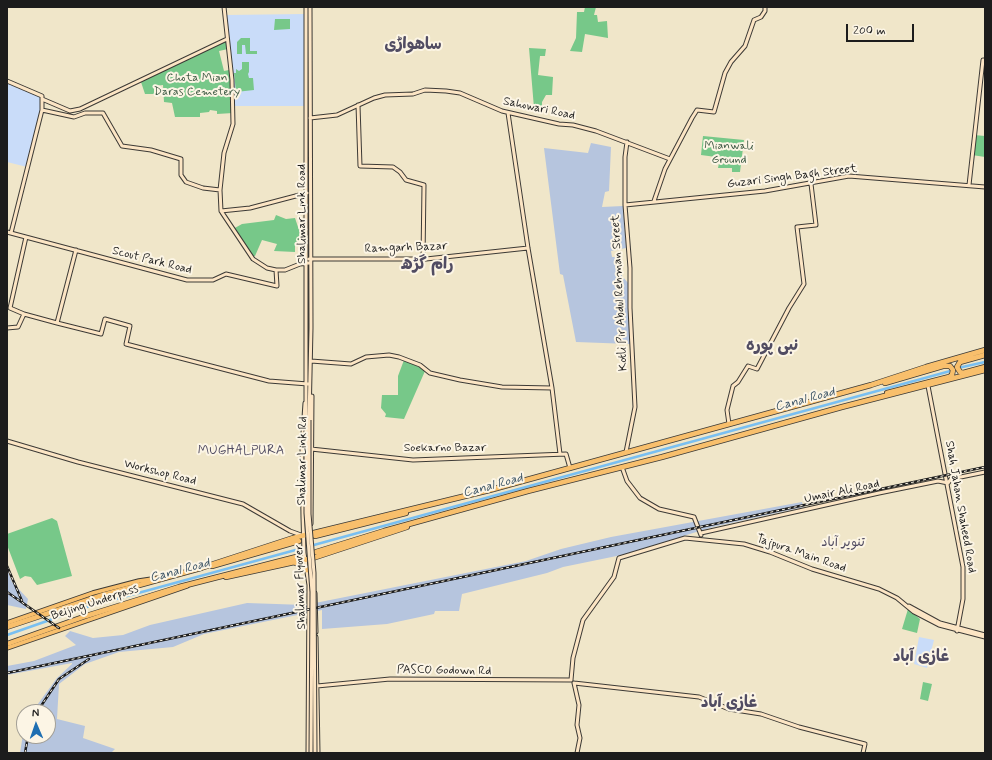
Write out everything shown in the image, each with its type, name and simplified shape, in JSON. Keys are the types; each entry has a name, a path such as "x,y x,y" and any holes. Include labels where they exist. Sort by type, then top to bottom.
{"highway":[{"path":"871,385 985,350"},
{"path":"985,355 960,362 958,368 963,373 985,367"},
{"path":"198,569 303,536 313,536 433,505 871,385 948,365 954,370 951,376 432,518 398,531 316,553 313,558 208,580"},
{"path":"875,398 928,386 985,370"},
{"path":"198,569 301,542"},
{"path":"313,566 316,553"},
{"path":"208,580 302,554"},
{"path":"292,562 301,565 307,570"},
{"name":"Beijing Underpass","path":"7,627 82,601 198,569"},
{"name":"Beijing Underpass","path":"7,644 94,614 208,580"}],"main road":[{"path":"7,622 44,609 139,581 167,577"},
{"path":"7,648 180,590 190,585"}],"street":[{"path":"224,7 234,124 224,153 220,190 221,212 253,258 267,268 276,270"},
{"name":"Shalimar Link Road","path":"306,7 311,361 309,384"},
{"name":"Shalimar Link Road","path":"308,193 310,7"},
{"path":"654,201 670,159 697,110 714,112 725,73 731,62 745,46 754,20 761,17 766,11 765,7"},
{"path":"7,81 70,111 80,109 227,39"},
{"path":"969,185 983,60 985,60"},
{"name":"Sahowari Road","path":"310,118 337,115 374,98 413,94 426,90 460,93 508,113 559,124 573,125 627,142 670,159"},
{"path":"9,232 42,110 42,97"},
{"path":"358,105 360,166 393,167 400,172 406,180 424,185 423,259"},
{"path":"42,110 74,117 85,113 103,114 122,146 151,150 180,159 181,175 186,182 203,188 220,190"},
{"path":"508,113 528,248 552,388 560,454 566,454 570,468"},
{"name":"Kotli Pir Abdul Rehman Street","path":"626,452 635,407 630,277 624,205 625,157 627,142"},
{"name":"Guzari Singh Bagh Street","path":"624,205 736,194 811,184 855,176 985,187"},
{"path":"729,424 727,415 728,405 733,386 738,382 747,367 757,369 789,308 804,284 797,227 816,225 811,184"},
{"path":"221,212 250,208 308,193"},
{"name":"Scout Park Road","path":"9,232 172,277 196,281 213,280 226,274 276,286 276,270"},
{"path":"26,237 10,308 24,314 101,334 104,319 130,326 126,344 270,381 309,384"},
{"name":"Ramgarh Bazar","path":"276,270 285,270 309,261 423,259 528,248"},
{"path":"57,323 76,250"},
{"name":"Shalimar Link Road","path":"309,261 309,384"},
{"path":"7,328 18,327 24,314"},
{"path":"311,361 351,364 366,357 390,355 420,365 430,373 460,380 502,387 552,388"},
{"name":"Shalimar Link Rd","path":"308,420 309,384"},
{"name":"Shalimar Link Rd","path":"309,384 312,402 311,449 313,536 316,553"},
{"name":"Shalimar Link Rd","path":"308,753 307,570 302,554 301,542 303,536 302,448 309,384"},
{"name":"Shah Jahan Shaheed Road","path":"928,386 964,574 963,599 957,630"},
{"name":"Shalimar Flyover","path":"308,420 306,513 312,592 312,753"},
{"name":"Shalimar Flyover","path":"308,420 309,514 314,573 316,753"},
{"name":"Workshop Road","path":"7,441 78,462 243,504 290,532 303,536"},
{"name":"Soekarno Bazar","path":"311,449 414,460 560,454"},
{"path":"622,467 627,480 640,498 659,508 694,517 701,533 701,539"},
{"name":"Umair Ali Road","path":"701,533 938,481 947,483 951,479 985,472"},
{"name":"Tajpura Main Road","path":"572,682 573,658 583,620 614,577 619,558 685,538 744,544 770,552 813,569 879,589 907,605 914,612 932,622 957,630 985,636"},
{"path":"313,558 316,606 316,753"},
{"path":"308,607 316,606"},
{"name":"PASCO Godown Rd","path":"317,686 390,679 572,682 699,697 730,709 761,714 865,744 863,753"},
{"path":"572,682 579,705 577,725 580,740 577,753"}],"shaded area":[{"path":"304,14 305,106 234,106 226,15"},
{"path":"7,81 42,96 42,110 27,167 7,162"},
{"path":"591,143 611,147 609,191 605,192 602,207 623,206 626,248 611,251 612,257 620,257 622,276 629,284 630,344 576,342 563,275 560,274 544,148 588,153"},
{"path":"802,502 804,507 713,527 641,551 563,567 547,573 462,594 459,611 435,611 434,614 387,624 322,629 322,610 204,634 173,647 119,652 85,664 59,684 57,719 85,726 83,738 115,749 111,753 20,753 21,744 56,744 56,704 38,704 57,678 72,663 7,675 7,666 34,661 76,645 65,636 70,631 93,638 123,635 150,625 247,603 305,605 526,561 561,549 611,537"},
{"path":"7,569 12,582 28,599 26,609 7,605"},
{"path":"919,637 934,640 927,668 914,664"}],"green space":[{"path":"585,7 596,7 594,15 597,15 598,22 607,21 608,38 585,34 582,52 570,51 576,38 577,12 584,12"},
{"path":"275,19 290,19 290,29 274,30"},
{"path":"241,38 250,38 250,51 257,51 257,54 246,54 245,45 242,45 242,54 237,54 237,42"},
{"name":"Chota Mian Daras Cemetery","path":"227,40 228,49 219,51 224,71 229,70 233,113 217,114 217,111 210,110 209,112 200,113 200,117 175,117 172,103 164,102 163,85 154,86 154,94 145,94 141,82"},
{"path":"529,48 546,49 545,56 540,56 538,75 553,77 552,95 546,95 542,102 542,108 534,108"},
{"path":"242,62 249,62 248,74 249,78 253,78 254,90 236,92 234,73 236,73 236,69 239,71 242,69"},
{"path":"974,135 985,136 985,157 972,155"},
{"name":"Mianwali Ground","path":"703,136 744,140 740,172 732,172 732,168 718,168 719,163 716,163 716,157 701,155"},
{"path":"276,215 286,219 295,218 298,227 305,227 305,237 298,241 295,245 295,252 274,251 277,244 262,240 255,256 253,256 233,229 242,224 274,220"},
{"path":"404,360 425,371 404,419 385,417 386,414 381,408 382,395 398,395 398,376"},
{"path":"52,518 57,521 72,576 37,585 31,577 25,576 20,579 7,545 7,534"},
{"path":"908,609 920,619 917,633 902,629"},
{"path":"923,682 932,684 928,701 920,699"}],"waterway":[{"name":"Canal Road","path":"958,368 985,362"},
{"name":"Canal Road","path":"7,635 87,607 954,370"}],"tunnel":[{"path":"299,541 315,536"}],"railway":[{"path":"7,673 985,467"},
{"path":"7,566 22,601"},
{"path":"7,592 59,628"},
{"path":"42,704 59,679 89,659"},
{"path":"25,753 27,744"}],"district":[{"name":"ساھواڑی","path":"413,46"},
{"name":"رام گڑھ","path":"427,266"},
{"name":"نبی پورہ","path":"772,347"},
{"name":"MUGHALPURA","path":"241,451"},
{"name":"تنویر آباد","path":"843,543"},
{"name":"غازى آباد","path":"921,658"},
{"name":"غازى آباد","path":"729,704"}]}
